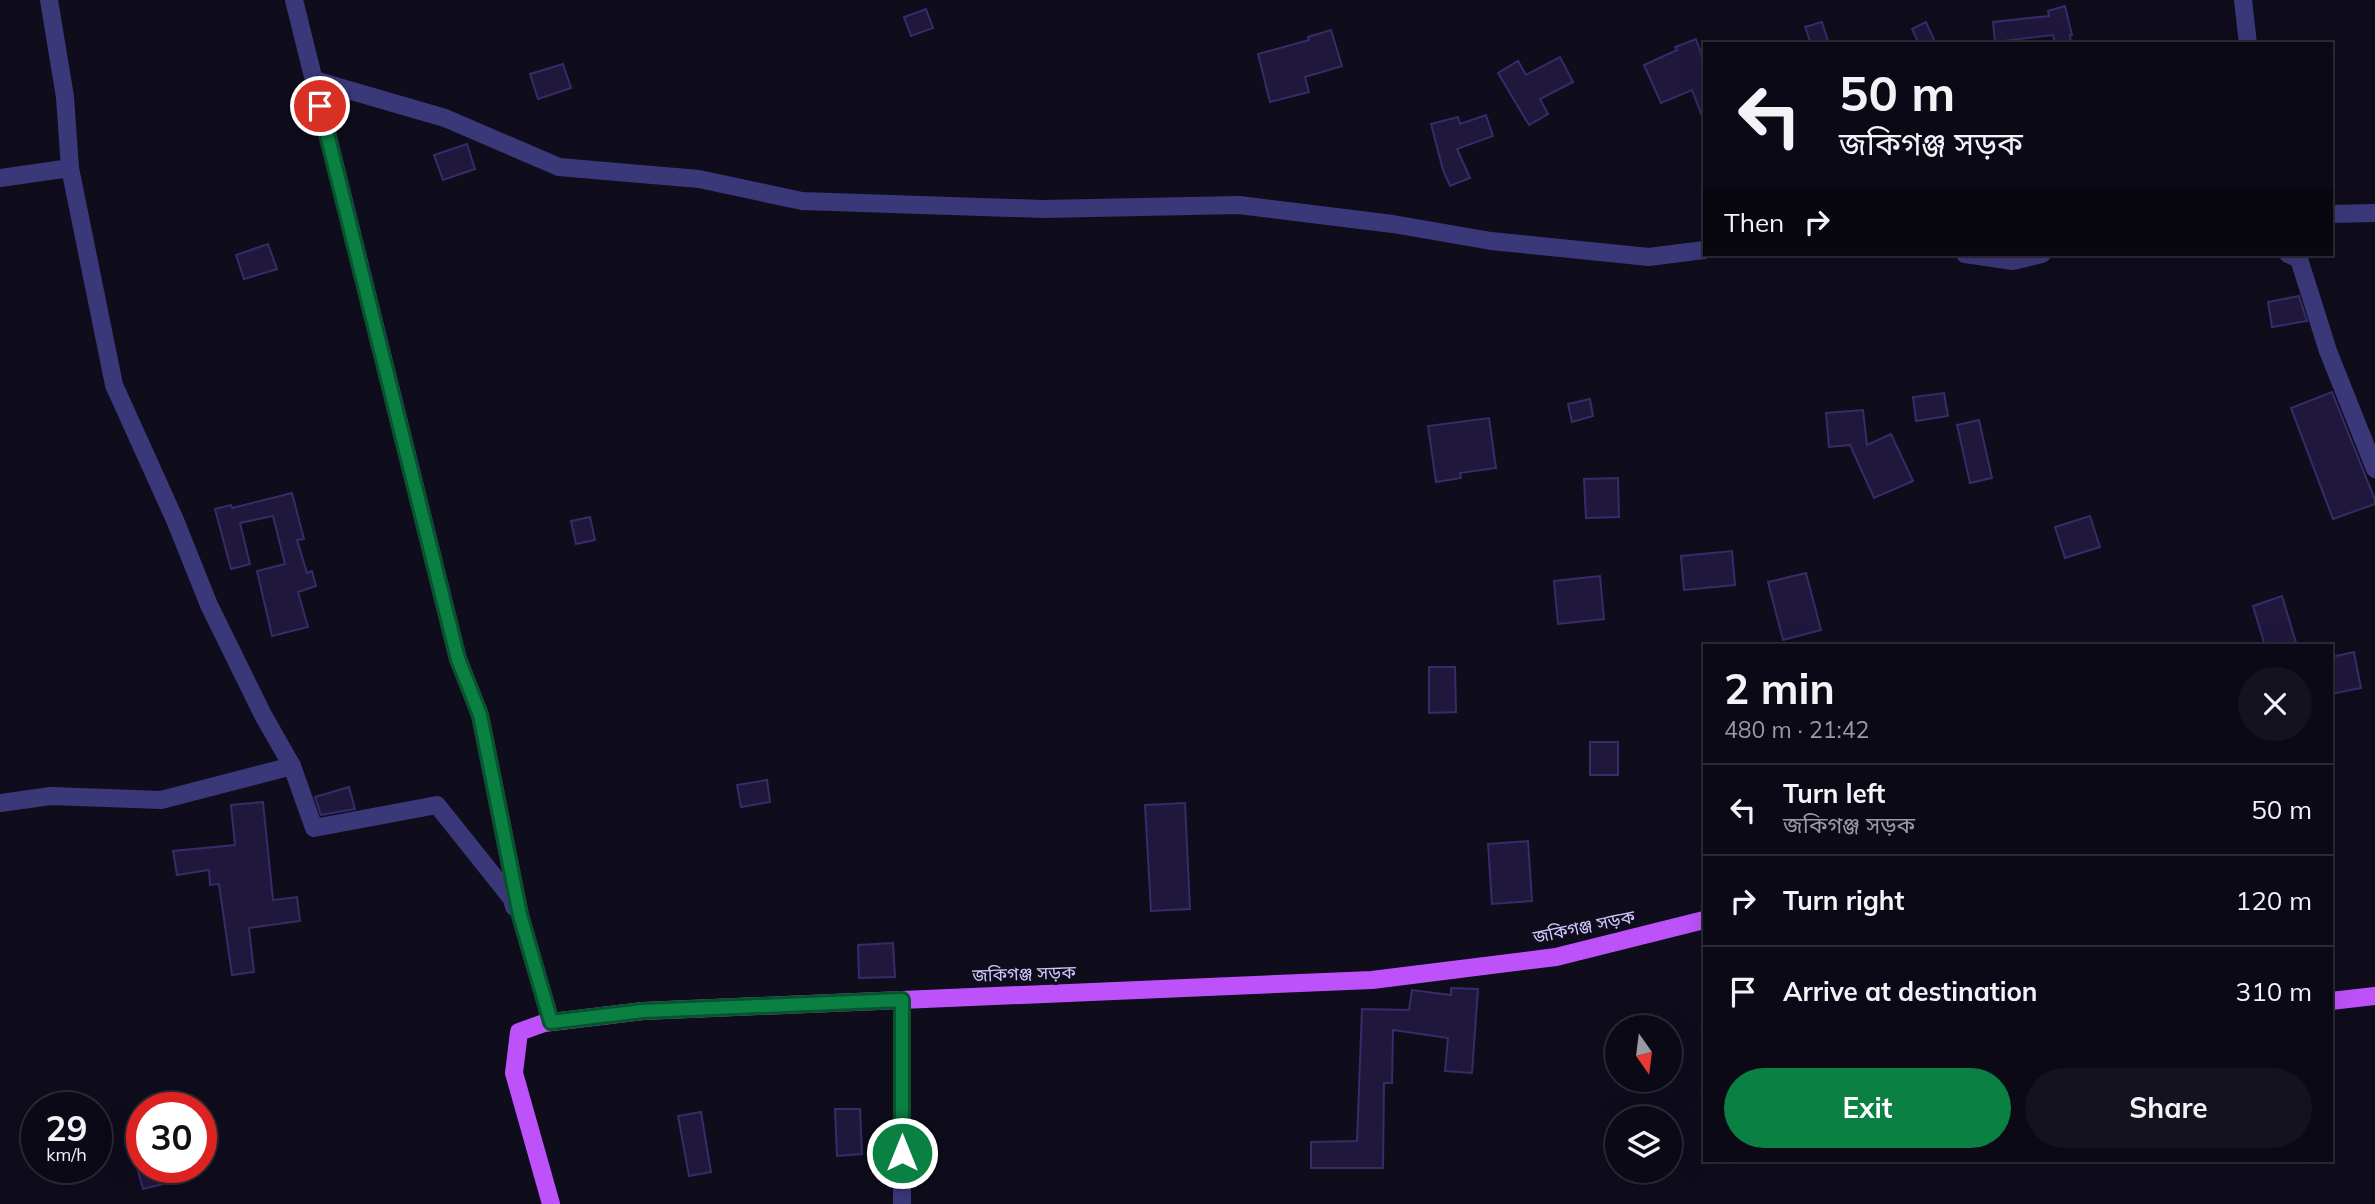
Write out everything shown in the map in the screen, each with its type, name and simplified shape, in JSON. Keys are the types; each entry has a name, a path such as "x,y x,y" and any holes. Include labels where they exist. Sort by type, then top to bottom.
{"main road":[{"name":"জকিগঞ্জ সড়ক","path":"551,1204 514,1073 519,1032 547,1022 643,1011 1372,980 1556,957 1703,920"},
{"path":"2333,1001 2375,996"}],"street":[{"path":"49,0 65,97 70,168 114,385 175,520 209,605 263,715 292,766 314,828 437,805 512,900 547,1022"},
{"path":"294,0 458,659 480,715 520,915 547,1022"},
{"path":"2243,0 2248,42"},
{"path":"314,80 446,118 559,167 699,179 802,201 1044,209 1239,205 1393,224 1491,241 1649,257 1703,250"},
{"path":"0,178 70,168"},
{"path":"2333,214 2375,213"},
{"path":"1979,256 2013,261 2034,256"},
{"path":"2293,256 2300,259 2328,351 2375,469"},
{"path":"0,803 51,796 161,800 292,766"},
{"path":"902,1000 902,1204"}],"building":[{"path":"2065,6 2072,35 2071,42 2055,42 2053,35 1995,42 1993,22 2049,16 2048,11"},
{"path":"926,9 933,28 911,36 904,17"},
{"path":"1822,22 1828,42 1810,42 1805,27"},
{"path":"1926,22 1935,42 1918,42 1912,29"},
{"path":"1331,30 1342,66 1305,77 1309,92 1270,102 1258,54 1309,40 1308,37"},
{"path":"1696,39 1703,58 1703,119 1692,90 1661,103 1644,65 1677,50 1675,47"},
{"path":"1560,57 1573,82 1540,99 1548,114 1529,125 1498,73 1518,61 1526,75"},
{"path":"563,64 571,88 538,99 530,74"},
{"path":"1486,115 1493,136 1457,149 1470,178 1450,186 1431,124 1458,117 1460,124"},
{"path":"467,144 475,169 443,180 434,155"},
{"path":"268,244 277,269 244,279 236,255"},
{"path":"2299,296 2307,321 2272,327 2268,302"},
{"path":"2332,392 2375,500 2375,504 2333,519 2291,408"},
{"path":"1944,393 1948,416 1916,421 1913,397"},
{"path":"1590,399 1593,416 1572,422 1568,404"},
{"path":"1863,410 1867,445 1891,434 1913,481 1874,498 1850,445 1829,447 1826,413"},
{"path":"1489,418 1496,468 1460,473 1461,478 1436,482 1428,426"},
{"path":"1979,420 1992,478 1970,483 1957,425"},
{"path":"1618,478 1619,517 1586,518 1584,479"},
{"path":"292,493 304,539 297,540 307,573 312,571 316,586 298,592 308,627 272,636 257,571 285,564 273,516 240,523 250,564 231,569 215,509 231,505 232,508"},
{"path":"2090,516 2100,547 2065,558 2055,527"},
{"path":"590,517 595,540 576,544 571,521"},
{"path":"1732,551 1735,585 1684,590 1681,556"},
{"path":"1806,573 1821,630 1783,640 1768,582"},
{"path":"1600,576 1604,619 1558,624 1554,581"},
{"path":"2282,596 2296,644 2264,644 2253,606"},
{"path":"2354,652 2361,688 2333,694 2333,657"},
{"path":"1429,667 1455,667 1456,712 1429,713"},
{"path":"1590,742 1618,742 1618,775 1590,775"},
{"path":"767,780 770,802 741,807 737,785"},
{"path":"349,787 355,809 321,815 315,797"},
{"path":"263,802 273,900 297,897 300,921 249,928 254,972 232,975 219,884 210,885 209,870 177,875 173,851 235,845 231,805"},
{"path":"1185,803 1190,909 1151,911 1145,805"},
{"path":"1528,841 1532,901 1492,904 1488,844"},
{"path":"893,943 895,977 859,978 858,945"},
{"path":"1451,988 1478,989 1472,1073 1445,1071 1448,1038 1393,1030 1392,1083 1384,1083 1383,1168 1311,1168 1311,1142 1357,1141 1362,1009 1409,1010 1412,990 1451,995"},
{"path":"835,1109 860,1109 862,1154 837,1156"},
{"path":"701,1112 711,1172 689,1176 678,1116"},
{"path":"141,1183 167,1183 143,1189"}],"route":[{"path":"320,106 458,659 480,715 520,915 551,1022 643,1011 902,1000 902,1153"}]}
